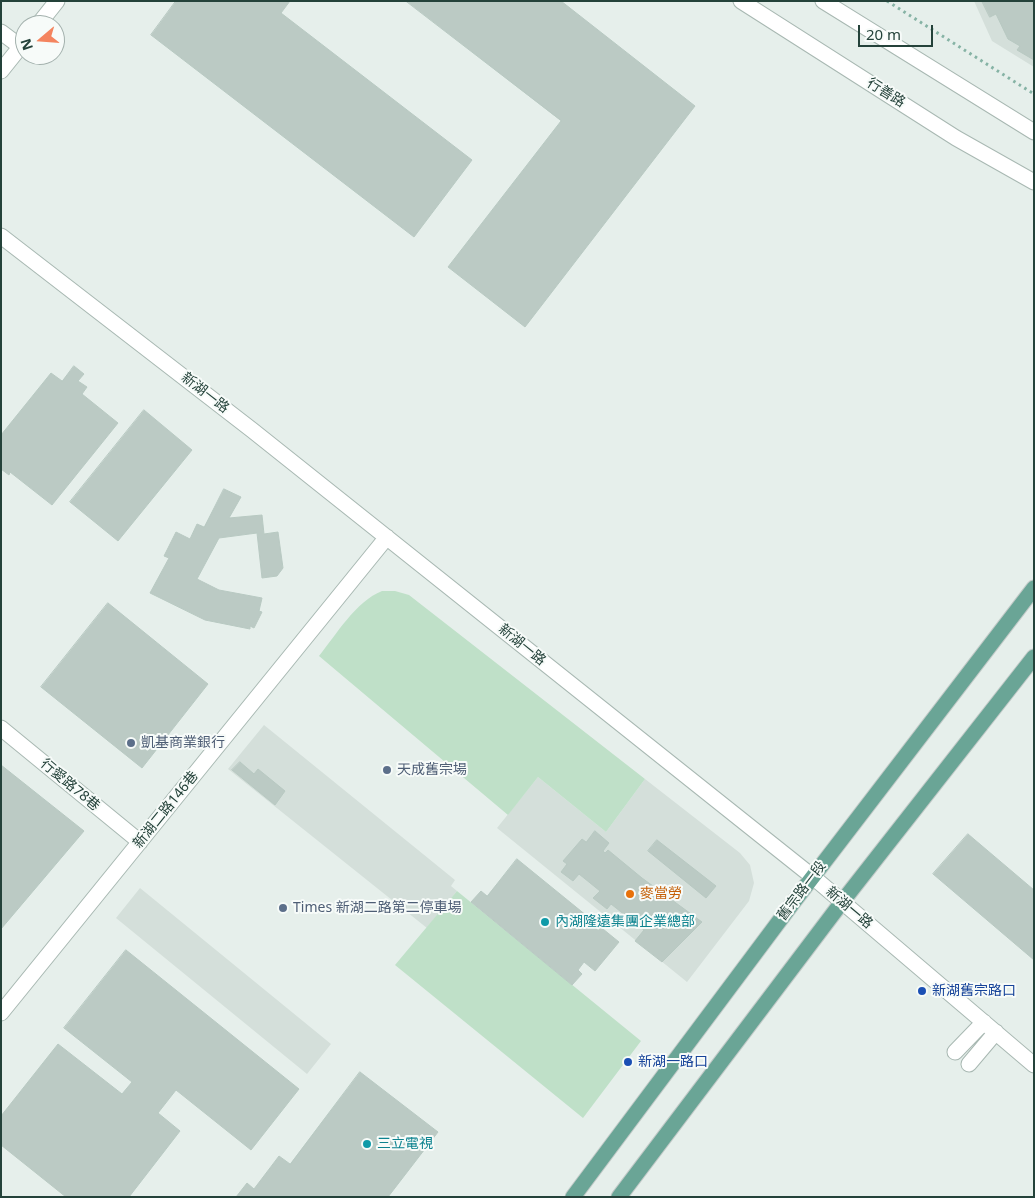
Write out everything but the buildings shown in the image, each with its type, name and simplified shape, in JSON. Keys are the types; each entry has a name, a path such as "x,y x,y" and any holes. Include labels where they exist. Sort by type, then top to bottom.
{"main road":[{"name":"舊宗路一段","path":"573,1197 813,877 1034,588"},
{"path":"620,1197 842,902 1034,657"}],"street":[{"path":"46,15 57,1"},
{"name":"行善路","path":"742,1 956,138 1034,182"},
{"path":"823,1 1034,132"},
{"path":"1,32 15,40"},
{"path":"1,71 15,54"},
{"name":"新湖一路","path":"1,236 252,430 813,877 1034,1065"},
{"name":"新湖二路146巷","path":"1,1013 387,537"},
{"name":"行愛路78巷","path":"1,728 140,842"},
{"path":"956,1052 984,1022"},
{"path":"969,1064 996,1032"}],"path":[{"path":"887,1 1034,94"}],"shaded area":[{"path":"974,1 1034,1 1034,67 992,41"},
{"path":"264,725 455,880 451,886 457,891 427,928 228,769"},
{"path":"538,777 606,832 645,779 740,853 750,865 754,883 749,901 687,982 497,828"},
{"path":"140,888 331,1044 307,1074 116,918"}],"green space":[{"path":"382,591 395,591 409,595 645,779 606,832 538,777 508,815 319,656 355,610"},
{"path":"457,891 641,1041 583,1118 395,965"}],"place":[{"name":"凱基商業銀行","path":"131,743"},
{"name":"天成舊宗場","path":"387,770"},
{"name":"麥當勞","path":"630,894"},
{"name":"Times 新湖二路第二停車場","path":"283,908"},
{"name":"內湖隆遠集團企業總部","path":"545,922"},
{"name":"新湖舊宗路口","path":"922,991"},
{"name":"新湖一路口","path":"628,1062"},
{"name":"三立電視","path":"367,1144"}]}
